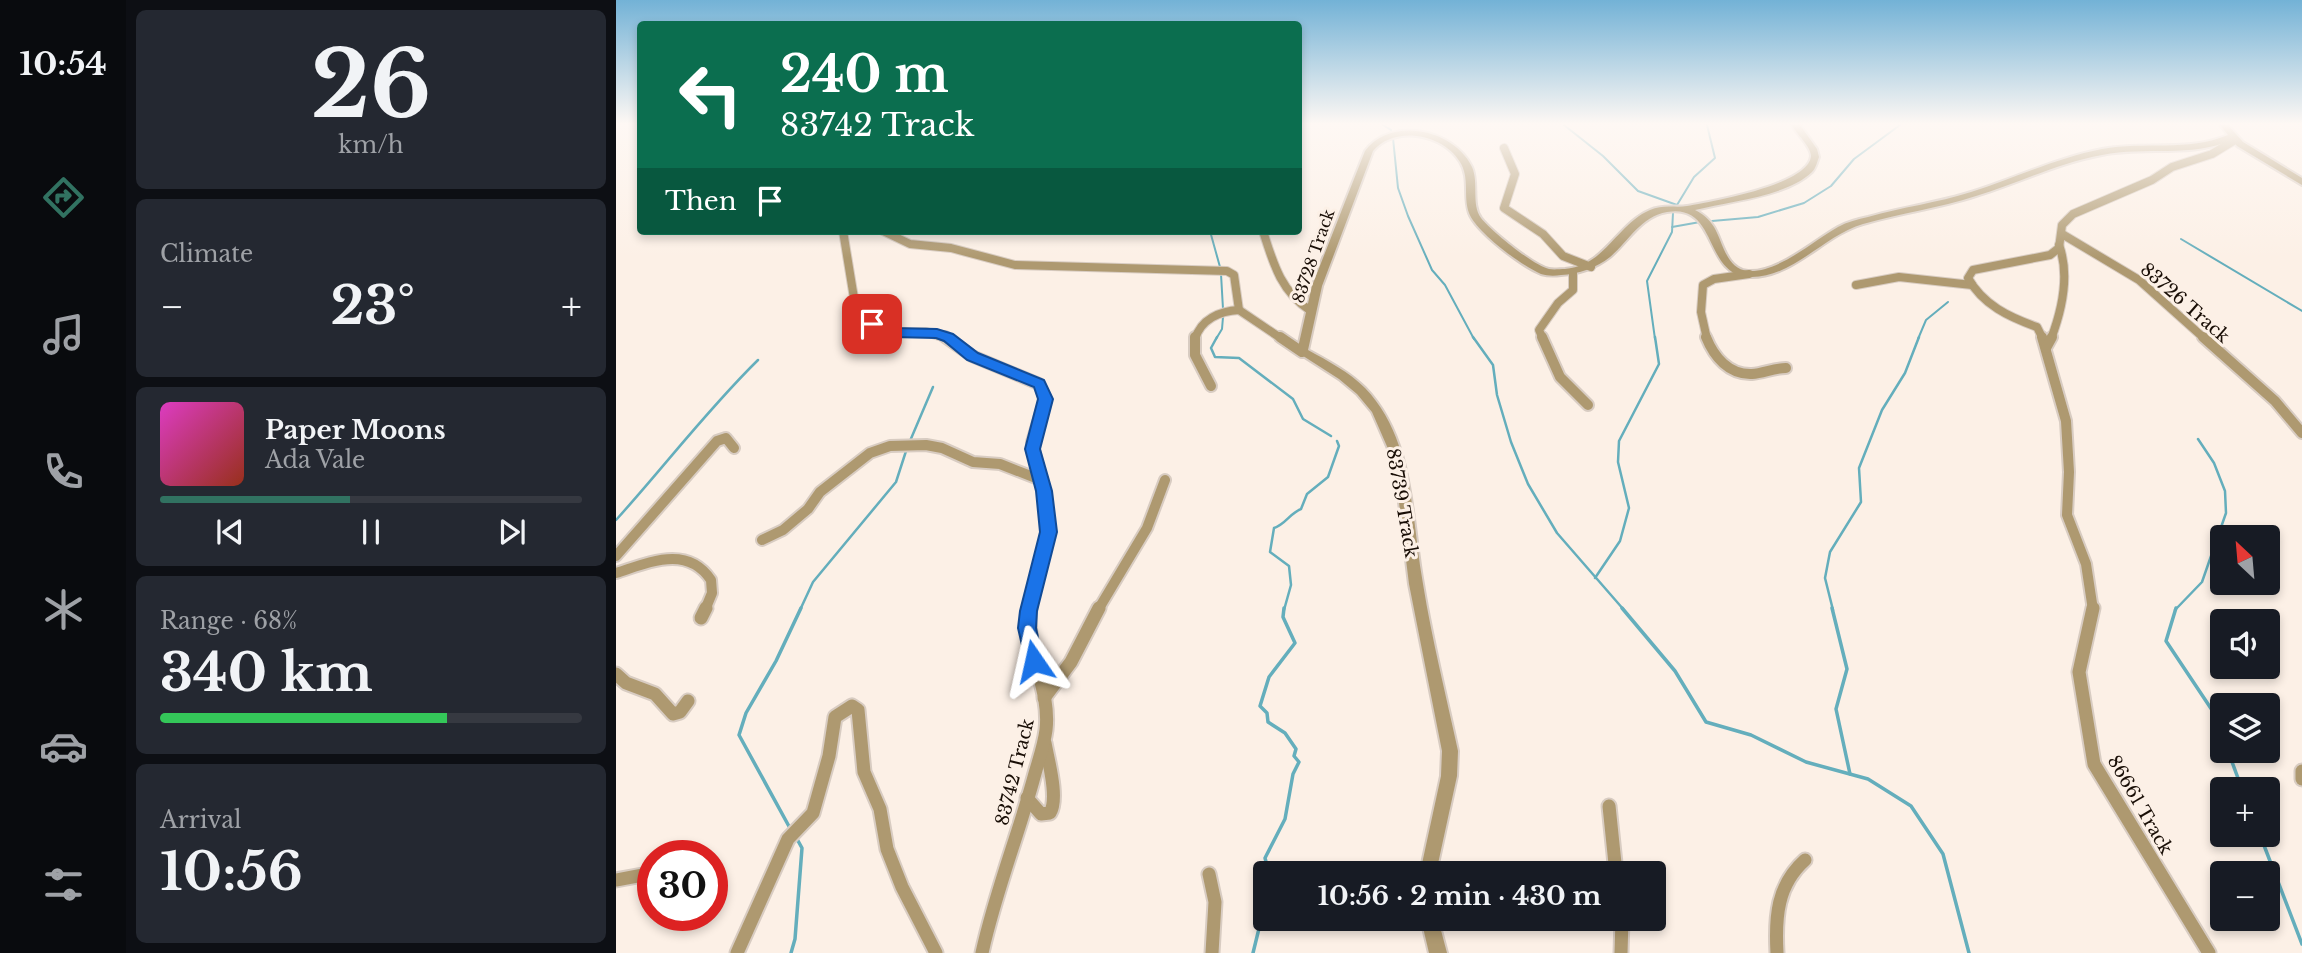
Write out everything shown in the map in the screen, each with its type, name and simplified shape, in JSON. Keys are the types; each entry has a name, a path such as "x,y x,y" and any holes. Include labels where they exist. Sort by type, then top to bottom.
{"street":[{"name":"83728 Track","path":"1302,352 1323,268 1362,169"},
{"name":"83728 Track","path":"1468,169 1472,209 1480,223 1537,271 1558,274 1591,267 1613,251 1646,218 1661,210 1683,210 1766,191 1809,169"},
{"path":"1515,169 1515,178 1504,198 1503,208 1544,234 1563,256 1591,267"},
{"path":"1786,368 1749,374 1737,372 1722,361 1705,338 1700,306 1703,285 1710,280 1749,274 1797,257 1854,223 1970,196 2038,169"},
{"path":"1972,285 1968,278 1973,270 2040,258 2056,252 2062,225 2073,214 2152,180 2168,169"},
{"path":"2282,169 2302,182"},
{"path":"1683,210 1708,222 1724,260 1737,271 1749,274"},
{"name":"83742 Track","path":"844,235 857,308 863,317 892,333 937,333 972,356 1039,383 1045,399 1032,442 1041,480 1048,532 1032,588 1027,628 1047,714 1044,740 1022,822 988,925 982,953"},
{"path":"890,235 906,245 949,248 982,260 1015,265 1227,271 1234,275 1239,310 1215,314 1197,333 1193,348 1211,386"},
{"path":"1264,235 1281,284 1297,303 1311,311"},
{"path":"2046,348 2057,329 2061,310 2064,259 2060,239"},
{"name":"83726 Track","path":"2060,239 2139,280 2275,401 2302,433"},
{"path":"1573,272 1573,290 1558,303 1539,330 1560,377 1588,405"},
{"path":"1856,285 1875,278 1898,277 1972,285"},
{"name":"86661 Track","path":"1972,285 2005,316 2037,327 2046,348 2066,421 2069,472 2067,515 2092,591 2093,610 2079,672 2094,764 2209,953"},
{"name":"83739 Track","path":"1239,310 1302,352 1336,370 1366,396 1390,435 1400,468 1417,589 1450,751 1449,776 1431,861"},
{"path":"616,556 718,441 726,438 734,447"},
{"path":"762,540 783,530 808,509 820,492 870,453 890,446 926,445 942,448 973,462 1000,464 1041,480"},
{"path":"1044,698 1058,682 1111,587 1142,541 1153,521 1165,480"},
{"path":"616,573 663,558 676,557 706,570 711,579 713,593 701,618"},
{"path":"616,674 626,682 655,694 673,714 680,712 688,701"},
{"path":"737,953 788,839 813,813 829,756 835,717 852,706 858,710 864,772 880,809 887,849 902,887 936,953"},
{"path":"1027,798 1041,814 1050,813 1053,809 1052,781 1044,740"},
{"path":"2302,771 2302,779"},
{"path":"1609,806 1615,861"},
{"path":"1777,953 1777,915 1784,882 1789,873 1805,860"},
{"path":"1209,874 1215,902 1212,953"},
{"path":"616,880 637,876"},
{"path":"1433,931 1438,953"},
{"path":"1621,953 1622,931"}],"waterway":[{"path":"1396,169 1398,188 1432,270 1445,285 1474,339"},
{"path":"1616,169 1638,191 1677,205 1694,177 1702,169"},
{"path":"1712,221 1758,217 1804,203 1831,186 1845,169"},
{"path":"1672,227 1673,213"},
{"path":"1672,227 1700,222"},
{"path":"1655,339 1647,281 1672,227"},
{"path":"1211,235 1220,267"},
{"path":"2181,239 2302,311"},
{"path":"1221,274 1223,309"},
{"path":"1918,339 1926,320 1948,302"},
{"path":"1216,339 1222,329 1223,317"},
{"path":"1217,337 1211,348 1215,357 1239,358 1293,399 1303,419 1331,436"},
{"path":"1473,337 1493,365 1497,395 1511,442 1528,484 1557,533 1596,577"},
{"path":"1596,577 1620,541 1629,508 1618,462 1619,441 1659,364 1655,337"},
{"path":"1833,610 1825,578 1830,552 1861,502 1859,468 1882,410 1905,373 1919,337"},
{"path":"616,520 758,360"},
{"path":"910,441 933,387"},
{"path":"2176,609 2202,582 2226,513 2225,491 2214,463 2198,439"},
{"path":"1284,610 1291,585 1289,566 1270,552 1274,528 1301,509 1307,494 1328,477 1339,446 1337,441"},
{"path":"800,610 813,582 896,482 907,448"},
{"path":"1596,577 1624,610"},
{"path":"791,830 739,735 746,713 776,661 801,608"},
{"path":"1266,861 1285,819 1293,774 1299,762 1294,756 1296,749 1285,733 1268,722 1267,713 1260,706 1269,677 1295,643 1283,617 1284,608"},
{"path":"1622,608 1675,671 1706,722 1751,735 1806,762 1868,779 1911,806 1943,854 1969,953"},
{"path":"1832,608 1847,669 1836,709 1850,774"},
{"path":"2176,609 2166,641 2210,707"},
{"path":"2232,763 2238,777"},
{"path":"791,953 795,939 802,848 797,839"},
{"path":"2265,847 2302,944"},
{"path":"1253,953 1258,931"}],"route":[{"path":"872,324 892,333 937,333 972,356 1039,383 1044,391 1043,410 1032,442 1048,518 1047,542 1032,588 1028,611 1027,628 1034,661"}]}
